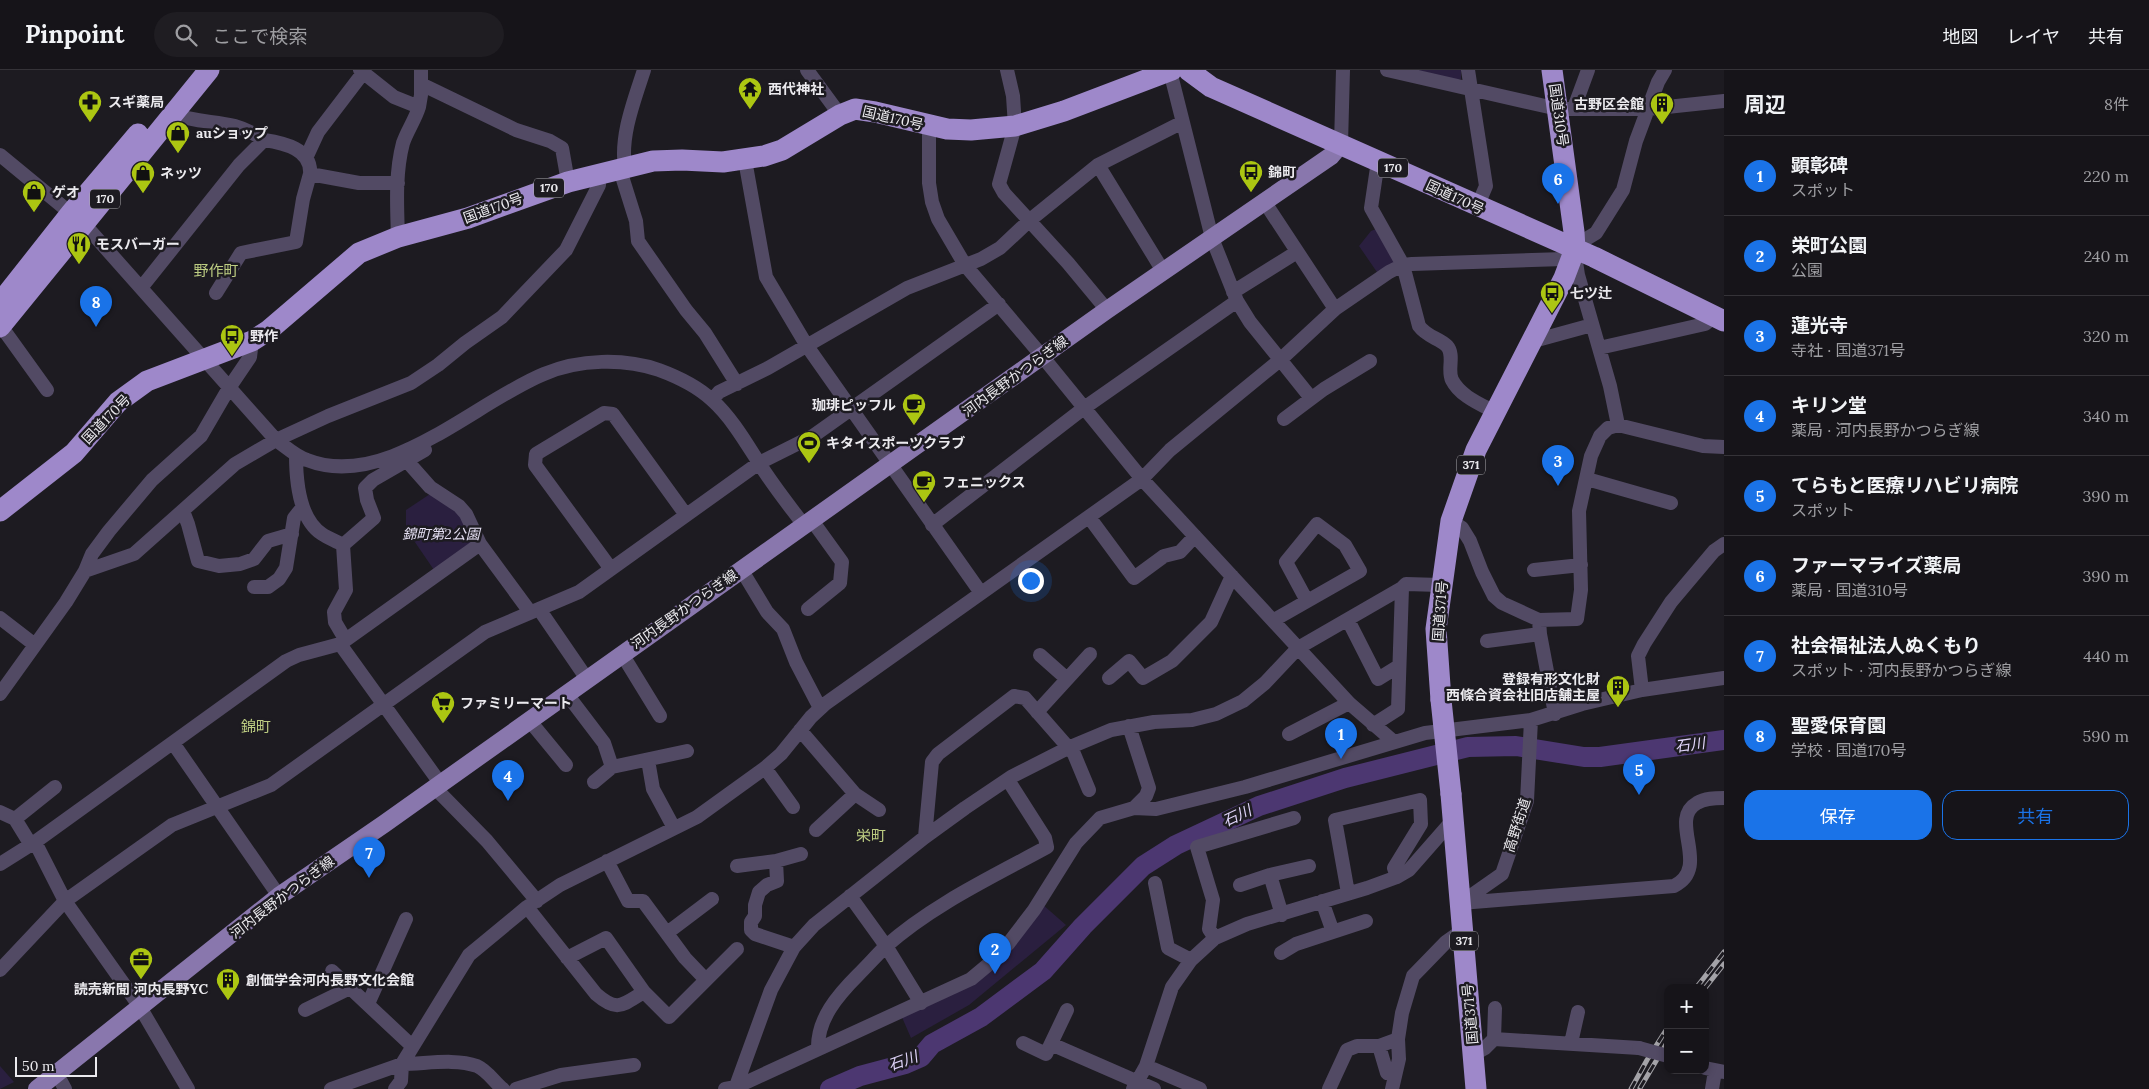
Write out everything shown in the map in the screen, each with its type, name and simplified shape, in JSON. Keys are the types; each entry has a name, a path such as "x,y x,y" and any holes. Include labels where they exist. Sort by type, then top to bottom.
{"highway":[{"name":"170","path":"0,326 190,70"},
{"name":"170","path":"0,302 174,114 209,70"},
{"name":"国道170号","path":"0,510 74,453 118,402 147,380 252,341 269,330 359,253 398,237 468,218 568,182 653,161 723,162 764,156 782,150 840,115 856,109 947,129 971,130 1015,126 1064,112 1177,70 1477,207 1575,249 1609,260 1719,319"},
{"name":"国道310号","path":"1552,70 1566,108 1575,249"},
{"name":"国道371号","path":"1476,1089 1461,903 1441,700 1436,629 1440,585 1450,520 1476,450 1564,278 1575,249"}],"main road":[{"name":"河内長野かつらぎ線","path":"37,1089 61,1081 140,1008 279,896 807,522 891,465 1107,310 1331,156 1341,144"}],"street":[{"path":"644,70 628,123 622,169 636,221 638,241 686,310 705,333 737,384"},
{"path":"807,70 840,115"},
{"path":"1007,70 1013,96 1015,126 999,184 1004,193 1030,220 1107,310"},
{"path":"1177,70 1181,123 1212,238 1235,296 1250,322 1311,398"},
{"path":"1341,144 1344,70"},
{"path":"1388,70 1566,108 1648,108 1724,101"},
{"path":"1468,70 1486,186 1477,207"},
{"path":"1566,108 1588,70"},
{"path":"396,1089 401,1081 402,1064 469,955 532,904 560,885 697,817 766,768 781,754 820,708 1142,479 1170,450 1280,360 1335,310 1389,272 1404,265 1557,261 1564,259 1596,232 1623,190 1636,141 1658,82 1665,70"},
{"path":"306,158 318,132 362,72 394,97 419,107"},
{"path":"398,237 399,161 404,141 419,107 421,77 516,130 550,141 562,148 568,182"},
{"path":"174,114 183,118 235,126 264,140 293,148 305,155 311,165 296,242 241,253 216,293"},
{"path":"712,400 719,392 807,346 907,288 981,260 1000,248 1030,220 1098,165 1181,123"},
{"path":"929,126 929,183 932,202 938,219 965,265 1142,479 1349,703 1393,741"},
{"path":"141,288 238,165 264,140"},
{"path":"0,155 78,219 276,440 296,455 308,461 338,468 372,464 415,446 544,374 557,369 621,362 648,366 688,383 712,400 734,425 759,463 842,562 840,583 808,609"},
{"path":"745,160 766,276 807,346 981,593"},
{"path":"1378,161 1371,208 1404,265 1419,326 1424,332 1446,345 1450,351 1452,379 1469,398 1495,412"},
{"path":"1098,165 1163,271"},
{"path":"310,174 359,183 398,183"},
{"path":"85,572 134,554 235,464 276,440 328,416 411,383 502,317 566,250 598,185 598,175"},
{"path":"1264,201 1335,310"},
{"path":"1575,249 1578,275 1610,386 1618,424"},
{"path":"932,524 1084,408 1297,252"},
{"path":"0,970 65,901 172,825 271,785 484,632 579,592 759,463 813,436 999,304"},
{"path":"1599,348 1705,324 1719,319"},
{"path":"1530,342 1592,324"},
{"path":"0,326 47,390"},
{"path":"0,694 85,572 92,554 109,531 152,480 201,436 228,388 250,357 252,341"},
{"path":"1284,419 1311,398 1370,361"},
{"path":"343,545 374,518 365,492 367,485 511,402 511,392"},
{"path":"611,568 535,465 536,454 604,413 613,414 686,515"},
{"path":"1450,520 1462,528 1470,541 1494,596 1509,607 1539,620 1577,619 1581,598 1578,522 1592,456 1600,436 1608,428 1618,424 1703,446 1724,448"},
{"path":"296,455 296,475 302,508 313,526 321,534 343,545"},
{"path":"407,461 430,487 459,506 466,514 480,544 587,679"},
{"path":"1587,479 1671,504"},
{"path":"254,587 268,587 279,579 286,568 294,518 302,508"},
{"path":"183,511 198,561 219,566 240,564 254,559 268,541 292,534"},
{"path":"1089,517 1134,578 1164,556 1180,552 1195,536"},
{"path":"1274,620 1360,571 1345,545 1317,524 1286,562 1307,601"},
{"path":"0,864 33,843 286,661 299,655 343,642 480,544"},
{"path":"1642,690 1638,656 1644,644 1671,602 1714,552 1724,544"},
{"path":"343,545 346,590 334,612 335,622 343,642 382,706 437,785 487,841 532,904 567,958 596,994 608,1005 622,1006 644,992"},
{"path":"1534,570 1581,565"},
{"path":"741,569 767,612 783,629 796,662 820,708"},
{"path":"1109,678 1129,661 1143,678 1172,661 1211,622 1232,576"},
{"path":"732,1088 771,990 794,947 814,925 925,837 965,808 1008,780 1068,748 1110,730 1129,726 1192,720 1216,714 1243,701 1265,683 1298,648 1406,584 1440,585"},
{"path":"1373,725 1398,709 1402,588"},
{"path":"0,618 35,645"},
{"path":"1348,620 1378,679 1399,666"},
{"path":"1539,620 1555,714"},
{"path":"1487,641 1540,634"},
{"path":"622,654 660,716"},
{"path":"1037,712 1090,654"},
{"path":"1040,655 1067,679"},
{"path":"732,1088 971,979 1008,944 1034,910 1076,843 1100,818 1134,808 1156,809 1245,786 1425,733 1531,720 1582,704 1642,690 1724,678"},
{"path":"566,693 604,744 612,767"},
{"path":"925,837 932,762 938,754 1014,696 1025,698 1074,754 1090,790"},
{"path":"1289,734 1349,703"},
{"path":"529,720 566,765"},
{"name":"高野街道","path":"1461,903 1502,874 1527,801 1530,772 1531,720"},
{"path":"1129,726 1148,788 1146,796 1134,808"},
{"path":"800,730 854,794 879,810"},
{"path":"173,743 279,896"},
{"path":"594,782 612,767 687,751"},
{"path":"648,760 653,789 674,828"},
{"path":"766,768 793,807"},
{"path":"818,1049 817,1036 830,1007 846,987 886,946 924,917 954,898 1047,847 1045,838 1008,780"},
{"path":"15,819 55,787"},
{"path":"816,830 854,794"},
{"path":"1461,903 1674,886 1682,882 1690,869 1686,820 1690,808 1704,800 1724,798"},
{"path":"1348,893 1335,820 1420,800 1421,824 1394,868 1397,877"},
{"path":"0,812 15,819 33,843 65,901 140,1008 188,1089"},
{"path":"1215,938 1209,929 1213,900 1197,847 1294,818"},
{"path":"1136,1086 1146,1066 1172,987 1190,960 1215,938 1247,924 1282,915 1397,877 1409,870 1452,821"},
{"path":"737,866 776,861 801,854"},
{"path":"776,861 777,880 759,892 751,922 752,930 755,934 794,947"},
{"path":"607,862 628,901 643,901 685,958 706,980"},
{"path":"1240,885 1270,875 1309,866"},
{"path":"1270,875 1282,915"},
{"path":"1155,883 1168,948 1190,960"},
{"path":"850,896 886,946 921,1002"},
{"path":"667,933 712,899"},
{"path":"1322,901 1333,932"},
{"path":"368,1004 406,919"},
{"path":"1281,953 1296,944 1366,921"},
{"path":"1392,1089 1399,1059 1398,1039 1402,1013 1413,976 1446,942 1463,930"},
{"path":"567,958 606,938 644,992 669,1017 737,949"},
{"path":"332,971 412,1046"},
{"path":"305,1010 350,988"},
{"path":"1474,1054 1485,1048 1494,1039 1495,1008"},
{"path":"1024,1043 1046,1054 1067,1010"},
{"path":"1571,1043 1578,1012"},
{"path":"1329,1089 1347,1050 1357,1046 1379,1046 1398,1039"},
{"path":"1494,1039 1639,1048 1664,1055"},
{"path":"1051,1044 1136,1086 1154,1089"},
{"path":"1379,1046 1387,1073"},
{"path":"331,1089 402,1064 458,1063 477,1066 503,1089"},
{"path":"516,1089 561,1074 634,1065"},
{"path":"1146,1066 1200,1089"},
{"path":"1712,1089 1715,1070"}],"green space":[{"path":"1414,70 1461,70 1461,79 1455,80"},
{"path":"1376,229 1395,263 1379,275 1359,246 1371,231"},
{"name":"錦町第2公園","path":"430,494 460,512 473,544 434,570 406,529 406,510"},
{"path":"1042,904 1066,925 969,1005 911,1038 901,1015 972,982"},
{"path":"0,1066 14,1082 0,1089"}],"waterway":[{"name":"石川","path":"830,1089 860,1076 905,1064 921,1057 932,1044 981,1017 1043,971 1083,926 1143,866 1176,845 1259,806 1345,778 1468,747 1516,746 1584,757 1600,757 1724,740"}],"railway":[{"path":"1699,984 1724,952"},
{"path":"1708,984 1724,964"},
{"path":"1631,1089 1667,1029"},
{"path":"1640,1088 1664,1048"}],"place":[{"name":"西代神社","path":"750,110"},
{"name":"スギ薬局","path":"90,123"},
{"name":"古野区会館","path":"1662,125"},
{"name":"auショップ","path":"178,154"},
{"name":"錦町","path":"1251,193"},
{"name":"ネッツ","path":"143,194"},
{"name":"ファーマライズ薬局","path":"1558,204"},
{"name":"ゲオ","path":"34,213"},
{"name":"モスバーガー","path":"79,265"},
{"name":"七ツ辻","path":"1552,314"},
{"name":"聖愛保育園","path":"96,327"},
{"name":"野作","path":"232,357"},
{"name":"珈琲ピッフル","path":"914,426"},
{"name":"キタイスポーツクラブ","path":"809,464"},
{"name":"蓮光寺","path":"1558,486"},
{"name":"フェニックス","path":"924,503"},
{"name":"登録有形文化財 西條合資会社旧店舗主屋","path":"1618,708"},
{"name":"ファミリーマート","path":"443,724"},
{"name":"顕彰碑","path":"1341,759"},
{"name":"てらもと医療リハビリ病院","path":"1639,795"},
{"name":"キリン堂","path":"508,801"},
{"name":"社会福祉法人ぬくもり","path":"369,878"},
{"name":"栄町公園","path":"995,974"},
{"name":"読売新聞 河内長野YC","path":"141,980"},
{"name":"創価学会河内長野文化会館","path":"228,1001"}],"district":[{"name":"野作町","path":"216,271"},
{"name":"錦町","path":"256,727"},
{"name":"栄町","path":"871,836"}]}
